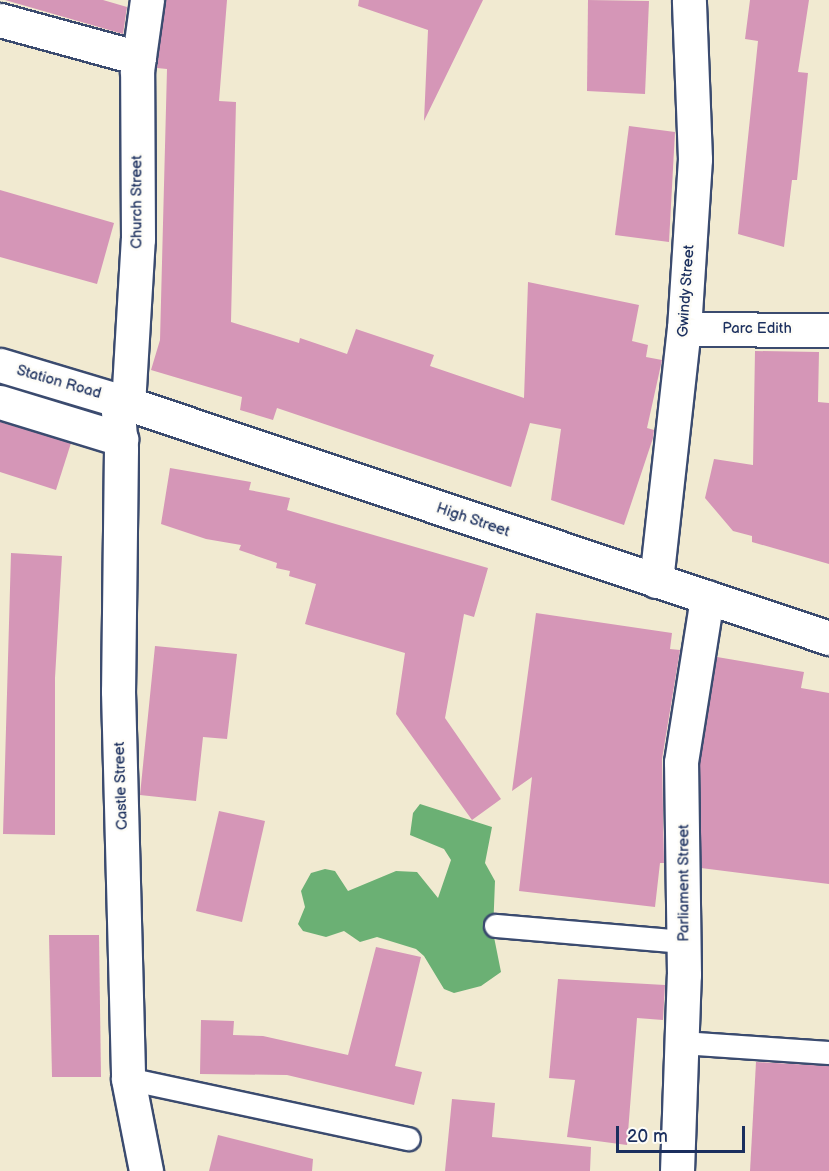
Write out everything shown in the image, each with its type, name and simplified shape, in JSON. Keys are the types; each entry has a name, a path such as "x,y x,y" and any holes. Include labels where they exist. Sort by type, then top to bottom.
{"street":[{"name":"Church Street","path":"123,402 138,239 139,58 147,0"},
{"name":"Gwindy Street","path":"656,581 684,329 694,159 689,0"},
{"path":"0,20 139,58"},
{"name":"Parc Edith","path":"684,329 829,330"},
{"name":"Station Road","path":"0,365 123,402"},
{"path":"0,402 121,439"},
{"name":"Castle Street","path":"123,402 118,691 128,1079 146,1171"},
{"name":"High Street","path":"123,402 829,638"},
{"name":"Parliament Street","path":"677,1171 684,942 681,762 707,597"}],"lane":[{"path":"496,926 684,942"},
{"path":"682,1043 829,1053"},
{"path":"128,1079 409,1139"}],"green space":[{"path":"420,804 492,827 485,863 495,881 493,932 501,972 481,986 454,993 444,989 424,956 416,949 377,937 360,942 344,931 326,937 303,931 298,924 305,907 301,891 311,873 325,869 335,871 348,891 396,871 417,872 438,898 451,860 444,849 410,835 413,813"}],"building":[{"path":"5,0 103,0 127,7 123,34"},
{"path":"165,0 227,0 219,101 236,102 231,322 299,343 300,338 347,354 356,329 434,355 430,366 524,398 528,282 639,305 632,341 648,345 646,357 662,360 647,428 654,430 653,438 624,525 551,500 561,429 530,423 511,487 277,408 273,420 240,410 242,397 151,370 160,340 167,69 157,68"},
{"path":"359,0 483,0 424,121 428,30 358,6"},
{"path":"588,0 649,1 645,94 587,91"},
{"path":"750,0 809,0 798,72 808,73 797,180 792,180 784,247 738,234 758,41 745,39"},
{"path":"629,126 675,132 669,242 615,235"},
{"path":"0,190 114,223 97,284 0,257"},
{"path":"755,351 819,352 818,402 829,403 829,564 752,542 752,536 733,531 705,498 714,459 753,465"},
{"path":"0,422 71,443 56,490 0,472"},
{"path":"170,468 251,482 249,490 290,498 287,510 488,568 474,617 464,614 445,718 501,799 472,820 396,714 405,653 305,624 316,584 289,576 290,571 276,568 277,563 239,550 241,545 206,539 161,524"},
{"path":"11,553 62,556 55,678 55,835 3,834"},
{"path":"536,613 672,633 670,649 680,650 662,759 664,863 660,863 655,907 519,891 532,777 512,791"},
{"path":"155,646 237,654 227,739 203,737 196,801 140,795"},
{"path":"717,657 804,672 801,688 829,693 829,884 701,868 700,763"},
{"path":"219,811 265,821 242,922 196,911"},
{"path":"49,935 99,935 101,1077 52,1077"},
{"path":"376,947 421,957 395,1066 422,1072 414,1105 287,1075 200,1074 201,1020 234,1021 233,1035 263,1036 348,1055"},
{"path":"558,979 665,985 663,1020 637,1018 627,1145 567,1137 575,1080 549,1078"},
{"path":"756,1062 829,1066 829,1171 750,1171"},
{"path":"452,1099 495,1103 492,1137 591,1147 590,1171 445,1171"},
{"path":"218,1135 313,1159 312,1171 209,1171"}]}
